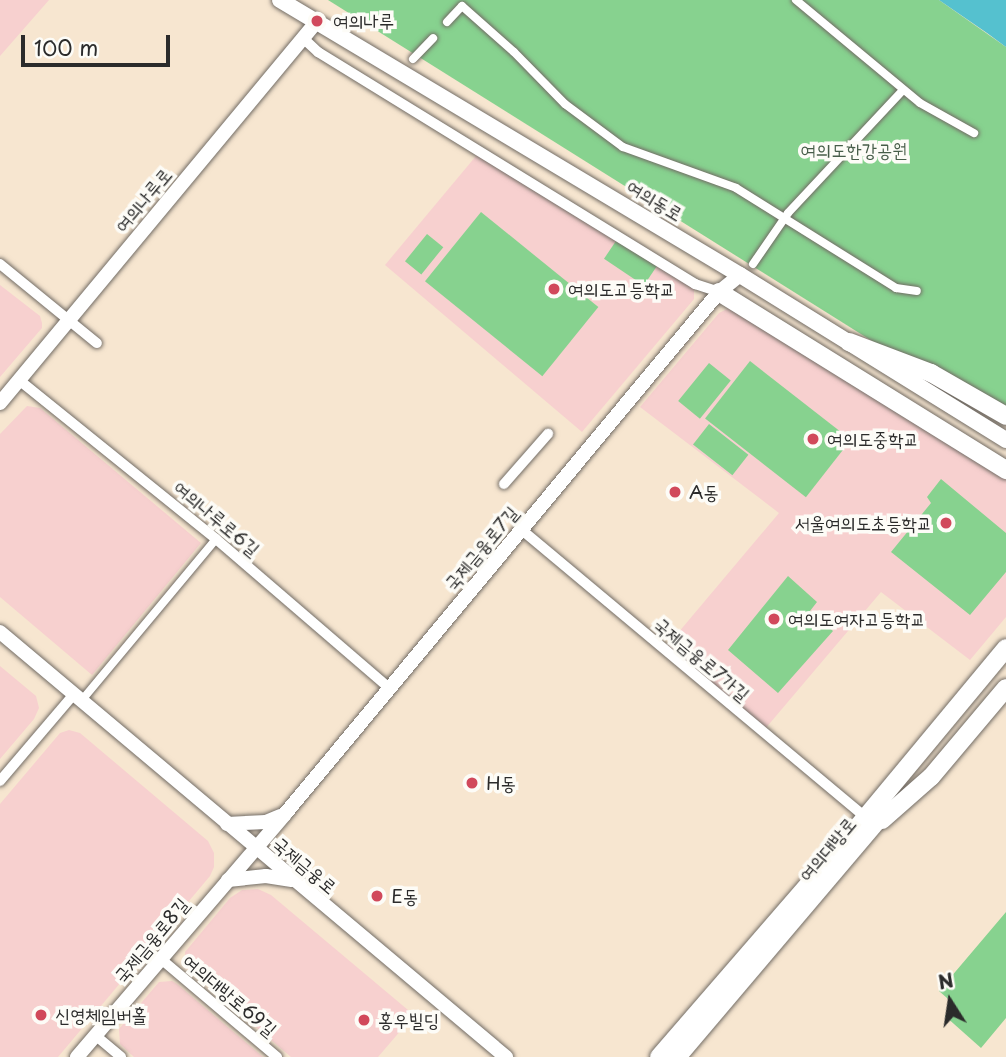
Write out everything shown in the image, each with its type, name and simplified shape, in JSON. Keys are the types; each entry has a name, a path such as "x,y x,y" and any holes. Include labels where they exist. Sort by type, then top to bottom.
{"main road":[{"name":"여의동로","path":"280,0 740,275 1006,440"},
{"path":"719,292 1006,470"},
{"path":"849,342 931,373 1006,416"},
{"path":"852,834 868,798 1006,633"},
{"path":"909,774 1006,648"},
{"name":"여의대방로","path":"659,1057 852,834 1006,665"},
{"path":"872,829 931,777 1006,688"},
{"name":"여의대방로","path":"677,1057 872,829 909,774"}],"street":[{"path":"796,0 903,90 944,118 974,133"},
{"path":"447,22 461,6 514,52 565,104 611,139 645,156 736,188 896,289 917,291"},
{"name":"여의나루로","path":"0,402 315,23"},
{"path":"303,38 318,52 695,284 719,292"},
{"path":"413,59 433,38"},
{"path":"754,264 785,218 903,90"},
{"path":"0,264 97,343"},
{"name":"국제금융로7길","path":"255,848 719,292 740,275"},
{"name":"여의나루로6길","path":"19,380 216,540 389,688"},
{"path":"504,484 548,434"},
{"name":"국제금융로7가길","path":"522,530 860,813"},
{"path":"0,781 216,540"},
{"name":"국제금융로","path":"0,632 506,1057"},
{"path":"227,824 266,822 285,814"},
{"name":"국제금융로8길","path":"77,1057 255,848"},
{"path":"228,880 266,876 293,880"},
{"name":"여의대방로69길","path":"161,959 277,1057"},
{"path":"95,1035 121,1057"}],"shaded area":[{"path":"0,0 49,0 0,56"},
{"name":"여의도고등학교","path":"481,150 694,287 694,299 582,432 385,265"},
{"path":"0,285 40,316 42,328 0,377"},
{"path":"729,308 1006,477 1006,617 970,660 881,592 765,729 667,646 779,513 640,407 719,313"},
{"path":"27,406 40,408 201,543 92,675 0,597 0,434"},
{"path":"0,666 36,696 39,708 34,719 0,759"},
{"path":"69,730 80,733 208,841 214,853 214,867 210,876 58,1057 0,1057 0,804 60,733"},
{"path":"258,889 271,895 414,1015 378,1057 291,1057 185,967 185,952 230,898 242,890"},
{"path":"172,981 263,1057 134,1057 120,1044 119,1029 159,982"}],"green space":[{"name":"여의도한강공원","path":"328,0 939,0 1006,47 1006,425"},
{"path":"481,212 598,307 542,376 425,281"},
{"path":"427,234 443,247 421,274 405,261"},
{"path":"618,238 658,265 644,286 604,259"},
{"path":"750,361 851,440 806,497 705,419"},
{"path":"709,363 731,381 700,419 678,401"},
{"path":"709,424 748,455 732,475 693,444"},
{"path":"941,479 1006,533 1006,572 970,615 891,552 931,503 927,497"},
{"path":"788,576 817,602 810,611 833,631 778,693 728,650"},
{"path":"1006,912 1006,1018 981,1048 945,1016 955,1005 939,991"}],"water":[{"path":"939,0 1006,0 1006,47 987,33"}],"place":[{"name":"여의나루","path":"317,21"},
{"name":"여의도고등학교","path":"554,289"},
{"name":"여의도중학교","path":"813,439"},
{"name":"A동","path":"675,492"},
{"name":"서울여의도초등학교","path":"946,523"},
{"name":"여의도여자고등학교","path":"774,619"},
{"name":"H동","path":"472,783"},
{"name":"E동","path":"377,896"},
{"name":"신영체임버홀","path":"41,1015"},
{"name":"홍우빌딩","path":"364,1020"}]}
